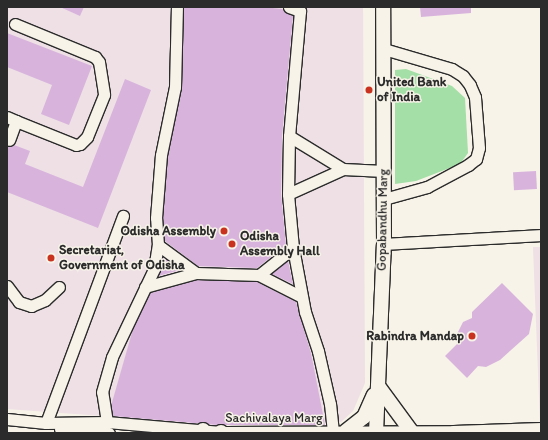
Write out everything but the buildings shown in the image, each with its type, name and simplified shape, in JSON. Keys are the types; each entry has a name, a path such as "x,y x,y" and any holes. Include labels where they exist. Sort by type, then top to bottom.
{"main road":[{"name":"Gopabandhu Marg","path":"376,432 384,244 384,7"},
{"path":"340,432 364,417 378,386 411,431"}],"street":[{"path":"108,428 102,392 112,356 154,269 158,245 156,218 161,155 175,87 177,7"},
{"path":"289,7 300,11 290,136 288,194 293,248 302,297 330,404 340,432"},
{"path":"9,140 12,119 76,145 80,144 87,137 104,95 99,62 95,57 15,24"},
{"path":"384,49 452,69 463,76 470,85 475,97 479,148 476,159 468,165 434,183 384,199"},
{"path":"290,136 343,169"},
{"path":"288,194 343,169 384,171"},
{"path":"46,423 123,216"},
{"path":"384,244 541,235"},
{"path":"158,245 196,273"},
{"path":"259,275 293,248"},
{"path":"145,287 196,273 259,275 302,297"},
{"path":"7,286 19,302 31,306 44,300 59,287"},
{"name":"Sachivalaya Marg","path":"7,419 108,428"},
{"name":"Sachivalaya Marg","path":"7,424 203,432 376,432 541,428"}],"shaded area":[{"name":"Odisha Assembly Hall","path":"7,7 363,7 365,383 353,411 341,422 225,425 7,409"},
{"path":"533,247 541,247 541,422 540,422"}],"green space":[{"path":"406,69 452,86 465,98 468,153 460,164 416,181 395,184 395,70"}],"place":[{"name":"United Bank of India","path":"369,90"},
{"name":"Odisha Assembly","path":"224,231"},
{"name":"Odisha Assembly Hall","path":"232,244"},
{"name":"Secretariat, Government of Odisha","path":"51,258"},
{"name":"Rabindra Mandap","path":"472,336"}]}
